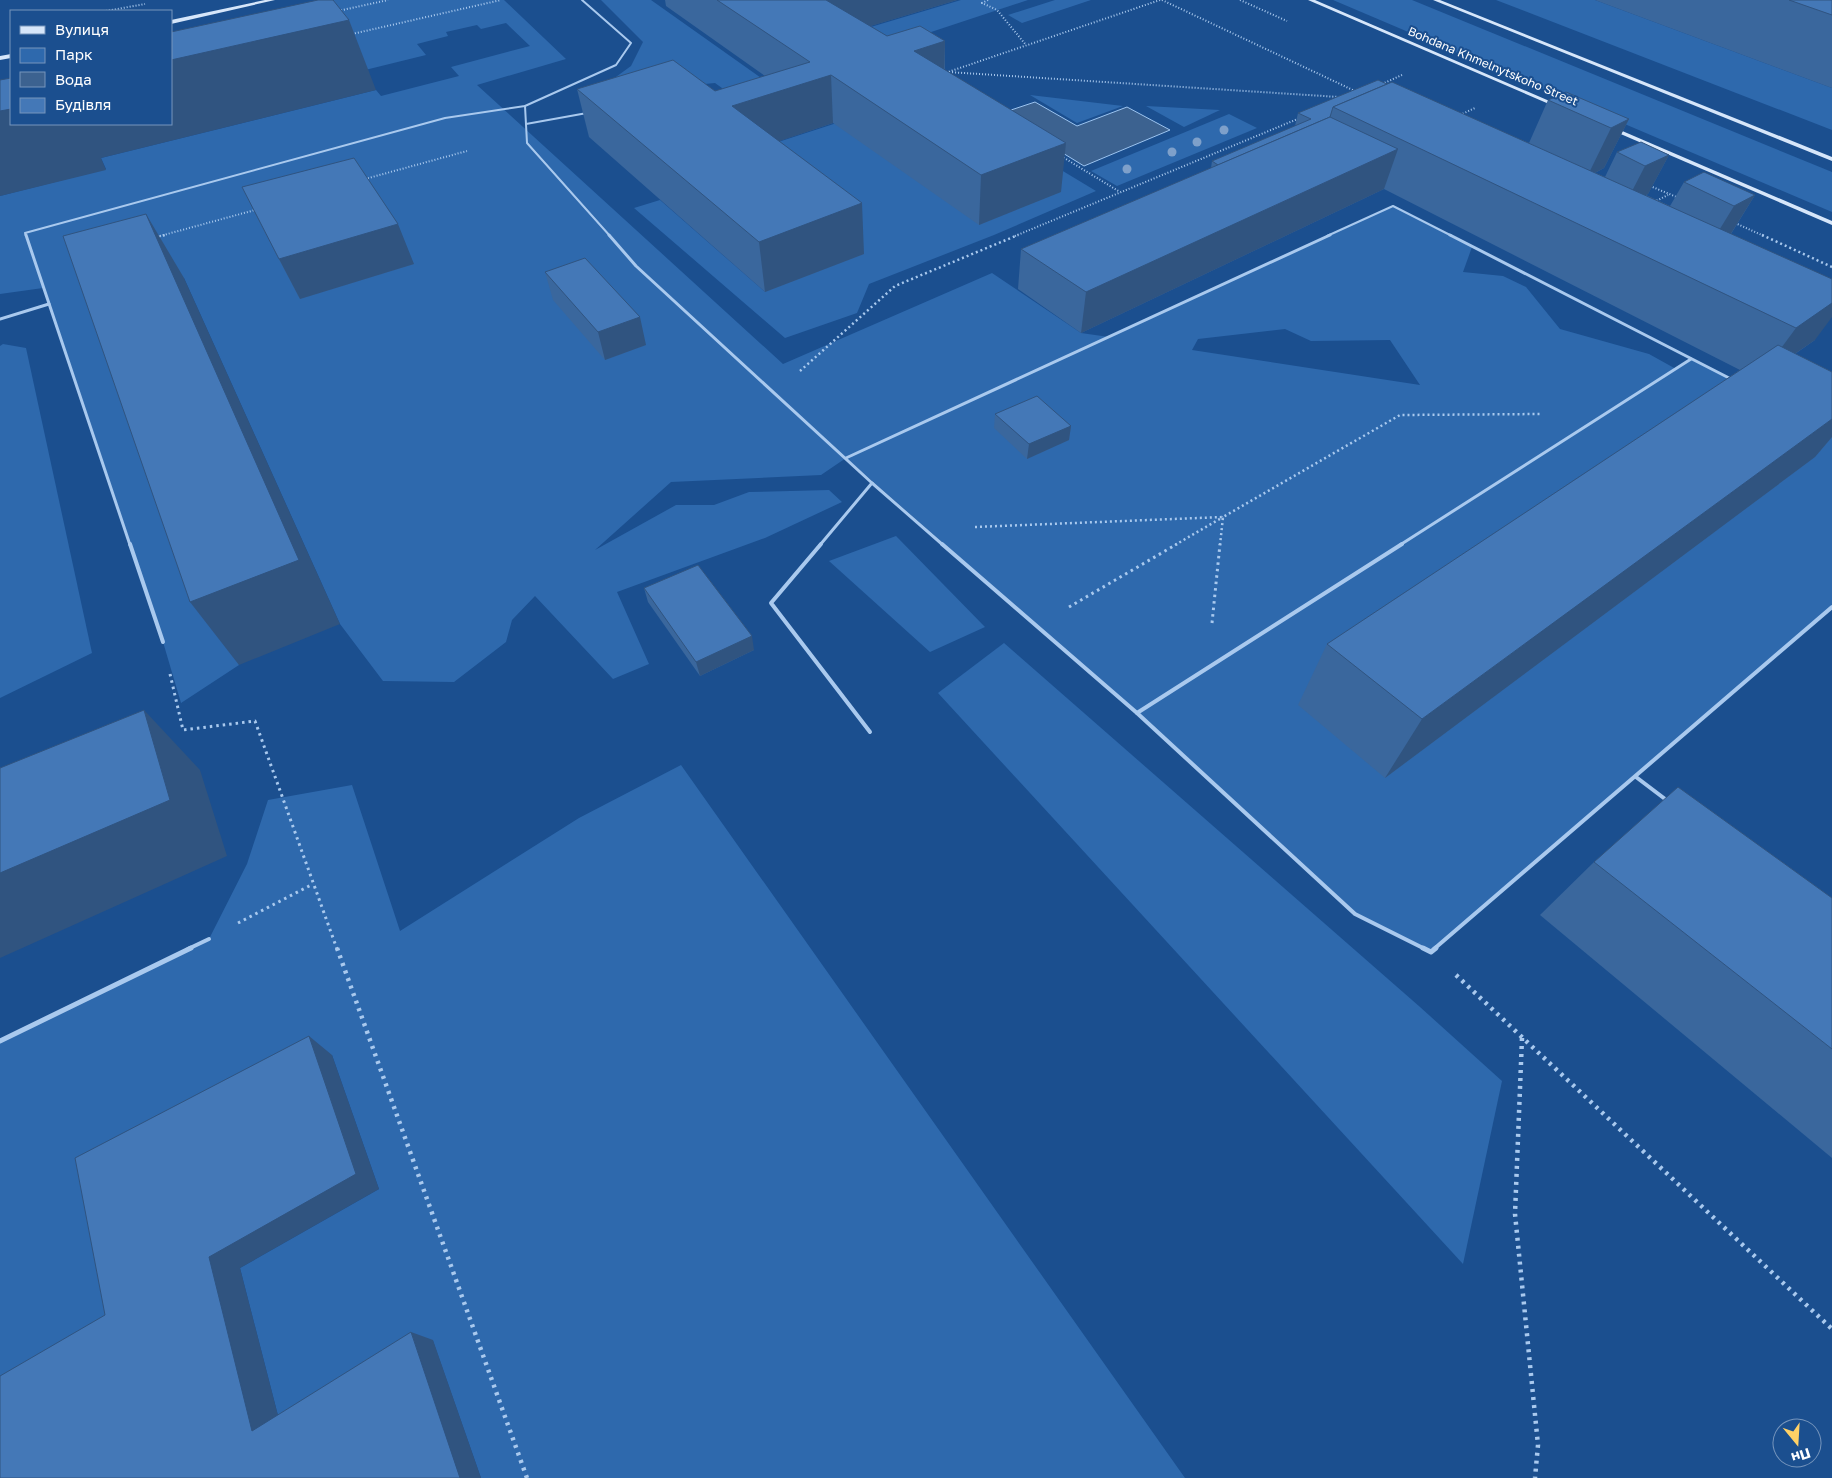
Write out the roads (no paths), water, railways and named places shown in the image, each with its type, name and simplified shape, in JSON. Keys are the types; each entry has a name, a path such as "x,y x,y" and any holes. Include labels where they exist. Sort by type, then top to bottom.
{"street":[{"path":"172,22 272,0"},
{"name":"Bohdana Khmelnytskoho Street","path":"1311,0 1568,110"},
{"path":"1436,0 1832,159"},
{"path":"1604,126 1832,223"}],"lane":[{"path":"163,642 25,233 445,118 525,106 616,65 631,43 582,0"},
{"path":"525,106 527,143 636,266 872,483 1137,713 1355,914 1431,952 1832,607"},
{"path":"526,124 591,112"},
{"path":"846,458 1393,206 1734,381"},
{"path":"0,319 49,304"},
{"path":"1137,713 1691,359"},
{"path":"870,732 771,603 872,483"},
{"path":"1636,777 1675,806"},
{"path":"0,1041 209,939"}],"water":[{"path":"1035,102 1077,126 1127,107 1170,130 1084,166 999,114"}]}
